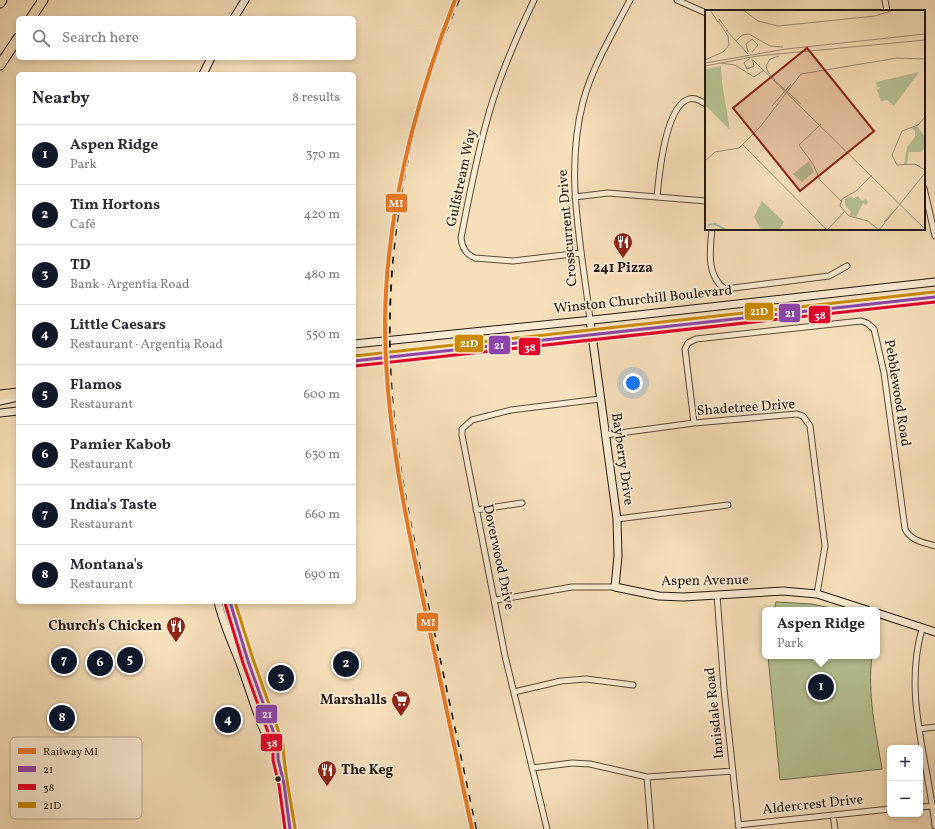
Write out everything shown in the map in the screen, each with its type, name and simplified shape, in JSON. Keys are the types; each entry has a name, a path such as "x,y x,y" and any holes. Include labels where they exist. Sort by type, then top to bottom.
{"highway":[{"path":"32,16 43,0"},
{"path":"0,65 16,41"},
{"path":"0,395 16,393"}],"main road":[{"path":"235,16 245,0"},
{"path":"203,72 211,60"},
{"name":"Winston Churchill Boulevard","path":"356,344 935,282"},
{"path":"356,361 592,336 935,297"},
{"name":"Bayberry Drive","path":"590,320 617,519 618,556 615,587"},
{"path":"0,401 16,397"},
{"path":"0,414 16,411"},
{"name":"Aspen Avenue","path":"615,587 659,596 717,595 783,591 817,594 858,607"},
{"path":"218,604 223,622 270,747 278,759"},
{"path":"231,604 248,661 278,744 278,759 284,784 290,829"},
{"path":"880,614 935,632"}],"street":[{"name":"Gulfstream Way","path":"534,0 509,56 489,112 475,166 461,238 462,246 469,255 475,258 513,261 581,253"},
{"name":"Crosscurrent Drive","path":"590,320 575,198 574,149 583,102 595,71 630,0"},
{"path":"678,0 705,13"},
{"path":"885,0 887,10"},
{"path":"657,196 665,139 680,104 690,99 696,99 705,104"},
{"path":"575,198 608,192 705,201"},
{"path":"925,192 935,236"},
{"path":"712,230 710,244 712,274 717,284 725,289 829,276 847,266"},
{"name":"Pebblewood Road","path":"694,423 685,349 688,342 696,339 861,321 867,323 874,329 884,373 905,529 908,536 915,540 935,546"},
{"name":"Doverwood Drive","path":"547,829 505,656 496,600 476,510 462,429 472,420 511,410 600,399"},
{"name":"Shadetree Drive","path":"605,435 694,423 797,414 803,416 810,426 825,546 817,594"},
{"path":"476,510 522,503"},
{"path":"617,519 728,505"},
{"name":"Aspen Avenue","path":"496,600 572,587 615,587"},
{"name":"Innisdale Road","path":"717,595 724,688 738,827"},
{"path":"922,628 917,648 914,686 919,729 933,806 935,826"},
{"path":"514,692 586,678 633,685"},
{"path":"919,729 935,727"},
{"path":"532,768 572,763 590,764 647,777 733,771"},
{"path":"647,777 651,829"},
{"path":"923,807 933,806"},
{"name":"Aldercrest Drive","path":"738,827 833,815 887,810"},
{"path":"833,815 835,829"}],"green space":[{"path":"776,602 812,604 826,607 775,607"},
{"path":"768,659 872,659 871,699 882,769 780,780"}],"railway":[{"path":"459,0 440,47 424,95 411,144 395,243 391,293 390,344 394,421 406,498 476,829"}],"rail line":[{"name":"MI","path":"455,0 427,78 405,158 391,239 385,322 388,393 403,499 472,829"}],"transit line":[{"name":"21D","path":"356,356 934,292"},
{"name":"21","path":"356,361 935,297"},
{"name":"38","path":"356,366 935,302"},
{"name":"38","path":"225,604 243,663 273,746 273,760 279,785 285,829"},
{"name":"21","path":"231,604 248,661 278,745 278,759 284,784 290,829"},
{"name":"21D","path":"236,604 283,744 286,775 295,828"}],"place":[{"name":"241 Pizza","path":"623,259"},
{"name":"Church's Chicken","path":"176,643"},
{"name":"Flamos","path":"130,660"},
{"name":"India's Taste","path":"64,661"},
{"name":"Pamier Kabob","path":"100,663"},
{"name":"Tim Hortons","path":"346,664"},
{"name":"TD","path":"281,678"},
{"name":"Aspen Ridge","path":"821,687"},
{"name":"Marshalls","path":"401,717"},
{"name":"Montana's","path":"62,718"},
{"name":"Little Caesars","path":"228,720"},
{"name":"The Keg","path":"327,787"}]}
